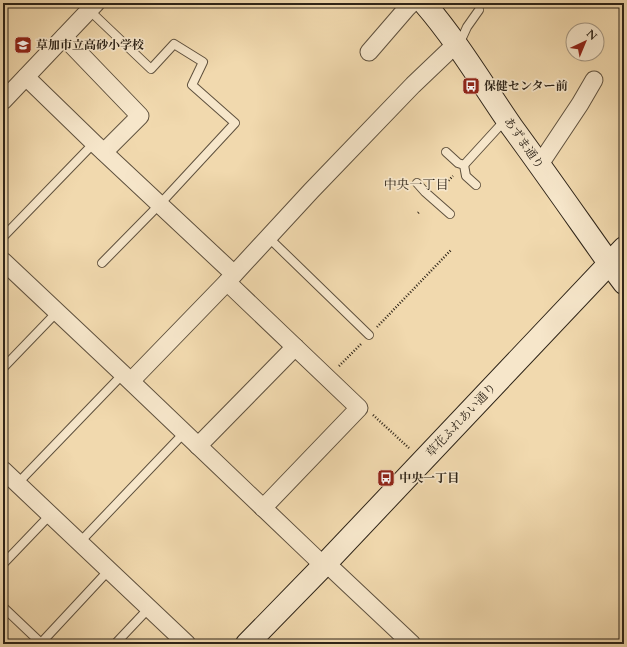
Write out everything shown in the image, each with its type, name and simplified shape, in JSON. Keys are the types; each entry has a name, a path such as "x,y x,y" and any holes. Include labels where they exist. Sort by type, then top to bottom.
{"street":[{"path":"369,52 406,8 412,3"},
{"name":"あずま通り","path":"424,3 456,44 507,119 624,283"},
{"path":"3,101 93,6"},
{"path":"64,37 140,116 99,148"},
{"path":"127,377 230,278 413,85 456,44"},
{"path":"26,77 99,148 160,204 295,347 359,408 263,508"},
{"path":"538,163 544,158 594,80"},
{"name":"草花ふれあい通り","path":"247,644 624,248"},
{"path":"3,261 127,377 263,508 412,644"},
{"path":"198,446 295,347"},
{"path":"3,470 187,644"}],"lane":[{"path":"93,6 151,69 174,44 203,62 192,85 235,123 160,204 102,263"},
{"path":"456,44 462,38 467,27 479,10"},
{"path":"464,165 507,119"},
{"path":"3,237 99,148"},
{"path":"446,152 458,163 464,165"},
{"path":"464,165 466,176 476,185"},
{"path":"417,183 450,214"},
{"path":"269,238 369,335"},
{"path":"3,368 57,312"},
{"path":"17,484 127,377"},
{"path":"80,542 184,433"},
{"path":"3,564 50,515"},
{"path":"3,607 41,643 109,570"},
{"path":"115,644 149,608"}],"path":[{"path":"436,193 456,173"},
{"path":"328,377 452,250"},
{"path":"359,408 366,407 411,450"}],"place":[{"name":"草加市立高砂小学校","path":"23,45"},
{"name":"保健センター前","path":"471,86"},
{"name":"中央一丁目","path":"386,478"}],"district":[{"name":"中央一丁目","path":"416,184"}]}
